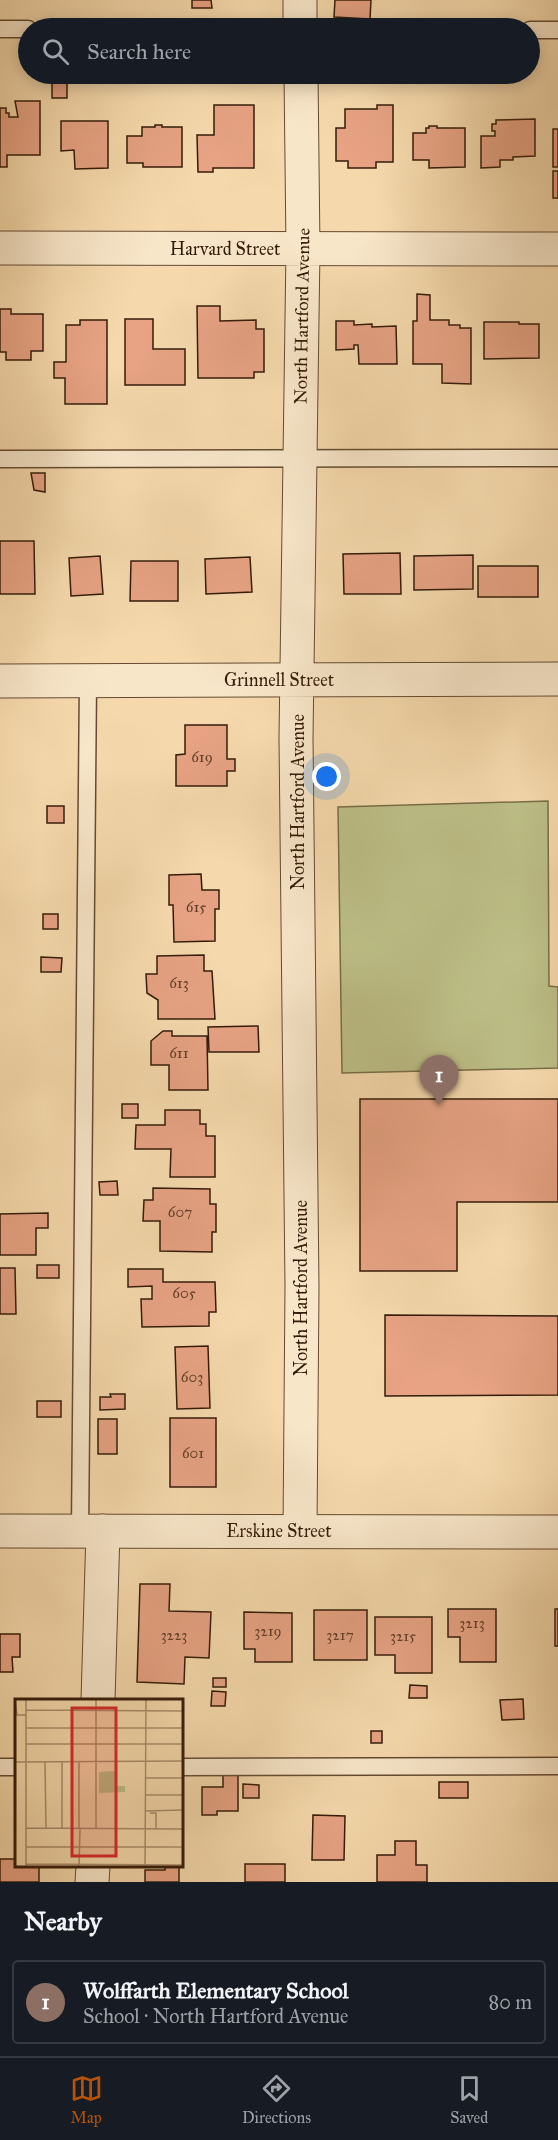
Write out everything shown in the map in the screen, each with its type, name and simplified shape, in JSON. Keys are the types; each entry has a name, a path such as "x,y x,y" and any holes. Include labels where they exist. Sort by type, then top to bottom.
{"street":[{"path":"300,0 300,18"},
{"name":"North Hartford Avenue","path":"300,1531 302,1287 297,762 303,249 301,84"},
{"name":"Harvard Street","path":"0,248 558,249"},
{"name":"Grinnell Street","path":"0,681 558,679"},
{"name":"Erskine Street","path":"0,1531 558,1532"},
{"path":"92,1531 98,1699"},
{"path":"92,1882 93,1867"}],"lane":[{"path":"0,29 18,29"},
{"path":"540,30 558,30"},
{"path":"0,459 558,458"},
{"path":"88,681 92,1531"},
{"path":"183,1767 558,1766"}],"green space":[{"path":"548,801 549,986 558,987 558,1068 342,1073 338,807"}],"building":[{"path":"192,0 211,0 212,8 192,8"},
{"path":"335,0 371,0 370,18 334,17"},
{"path":"52,84 67,84 67,98 52,98"},
{"path":"15,101 40,101 40,155 7,155 7,167 0,167 0,108 6,108 9,117 18,117"},
{"path":"214,105 254,105 254,168 213,168 213,172 198,172 197,135 214,135"},
{"path":"377,105 393,105 393,162 376,162 376,168 348,168 348,161 336,161 336,128 345,128 345,109 377,109"},
{"path":"535,119 535,156 513,157 513,160 500,160 500,167 481,168 481,136 495,136 492,124 496,124 496,120"},
{"path":"61,121 108,121 108,168 75,169 74,150 61,151"},
{"path":"155,125 182,127 182,167 143,167 143,163 127,163 127,136 142,136 142,127 155,127"},
{"path":"429,126 465,128 465,167 429,168 429,160 413,160 413,133 426,133 426,128"},
{"path":"553,129 558,129 558,167 553,167"},
{"path":"553,171 558,171 558,198 553,198"},
{"path":"417,294 430,295 430,320 449,320 449,325 471,328 471,384 442,383 442,364 413,364 413,321 417,321"},
{"path":"197,306 220,306 220,321 256,320 256,329 264,329 264,372 254,372 254,378 198,378"},
{"path":"0,309 11,309 11,314 43,314 43,351 31,351 31,360 6,360 6,352 0,352"},
{"path":"125,319 153,319 153,349 185,349 185,385 125,385"},
{"path":"80,320 107,320 107,404 65,404 65,378 54,378 54,362 66,362 66,325 80,325"},
{"path":"336,321 354,321 354,325 372,324 372,327 396,326 397,364 359,364 358,345 354,345 354,349 336,350"},
{"path":"484,322 539,324 539,358 484,359"},
{"path":"31,473 45,473 45,492 34,490"},
{"path":"0,541 34,541 35,594 0,594"},
{"path":"400,553 401,594 344,594 343,554"},
{"path":"473,555 473,589 414,590 414,556"},
{"path":"100,556 103,594 71,596 69,558"},
{"path":"250,557 252,592 206,594 205,559"},
{"path":"131,561 178,561 178,601 130,601"},
{"path":"478,566 538,566 538,597 478,597"},
{"path":"185,725 227,725 227,759 235,759 235,771 227,771 227,786 176,786 176,755 185,754"},
{"path":"47,806 64,806 64,823 47,823"},
{"path":"201,874 202,890 219,890 219,909 215,909 215,941 174,942 173,905 169,905 169,875"},
{"path":"43,914 58,914 58,929 43,929"},
{"path":"204,955 204,971 212,971 215,1019 158,1019 158,1000 147,993 146,974 157,974 157,956"},
{"path":"41,957 62,958 61,972 41,972"},
{"path":"258,1026 259,1052 209,1052 208,1027"},
{"path":"163,1031 172,1031 172,1036 207,1036 208,1090 169,1090 169,1065 151,1065 151,1041"},
{"path":"360,1099 558,1099 558,1202 457,1202 457,1271 360,1271"},
{"path":"122,1104 138,1104 138,1118 122,1118"},
{"path":"165,1110 200,1110 200,1124 206,1124 206,1136 215,1136 215,1177 170,1177 171,1149 135,1149 136,1125 165,1125"},
{"path":"117,1181 118,1195 100,1195 99,1182"},
{"path":"153,1188 210,1189 210,1204 216,1204 216,1232 212,1232 212,1252 160,1251 160,1221 143,1221 144,1200 153,1200"},
{"path":"48,1213 48,1228 36,1228 36,1255 0,1255 0,1214"},
{"path":"37,1265 59,1265 59,1278 37,1278"},
{"path":"0,1268 15,1268 16,1314 0,1314"},
{"path":"128,1269 163,1269 163,1282 215,1282 216,1312 209,1312 209,1326 142,1327 141,1299 152,1299 152,1286 128,1287"},
{"path":"385,1315 558,1316 558,1395 385,1396"},
{"path":"208,1346 210,1408 177,1409 175,1347"},
{"path":"110,1394 125,1394 125,1409 100,1410 100,1397 111,1397"},
{"path":"37,1401 61,1401 61,1417 37,1417"},
{"path":"170,1418 216,1418 216,1487 170,1487"},
{"path":"98,1419 117,1419 117,1454 98,1454"},
{"path":"140,1584 170,1584 169,1611 211,1612 209,1658 185,1657 184,1684 137,1682"},
{"path":"448,1609 496,1609 496,1662 460,1662 460,1637 448,1637"},
{"path":"555,1609 558,1609 558,1646 555,1646"},
{"path":"314,1610 367,1610 367,1660 314,1660"},
{"path":"244,1612 292,1613 292,1662 255,1662 255,1649 244,1649"},
{"path":"375,1617 432,1617 432,1673 395,1673 395,1655 375,1655"},
{"path":"0,1634 20,1634 20,1657 12,1657 13,1672 0,1672"},
{"path":"213,1678 226,1678 226,1687 213,1687"},
{"path":"410,1685 427,1686 427,1698 409,1698"},
{"path":"212,1691 226,1692 225,1706 211,1706"},
{"path":"523,1699 524,1719 502,1720 500,1700"},
{"path":"371,1731 382,1731 382,1743 371,1743"},
{"path":"223,1775 238,1775 238,1811 217,1811 217,1815 202,1815 202,1787 223,1787"},
{"path":"439,1782 468,1782 468,1798 439,1798"},
{"path":"243,1784 259,1785 259,1798 243,1798"},
{"path":"313,1815 345,1816 344,1860 312,1860"},
{"path":"395,1841 416,1841 416,1865 427,1865 427,1882 377,1882 377,1855 395,1855"},
{"path":"0,1859 15,1859 15,1867 39,1867 39,1882 0,1882"},
{"path":"245,1864 285,1864 285,1882 245,1882"},
{"path":"165,1867 179,1867 179,1882 145,1882 145,1870 165,1870"}],"place":[{"name":"Wolffarth Elementary School","path":"439,1105"}]}
